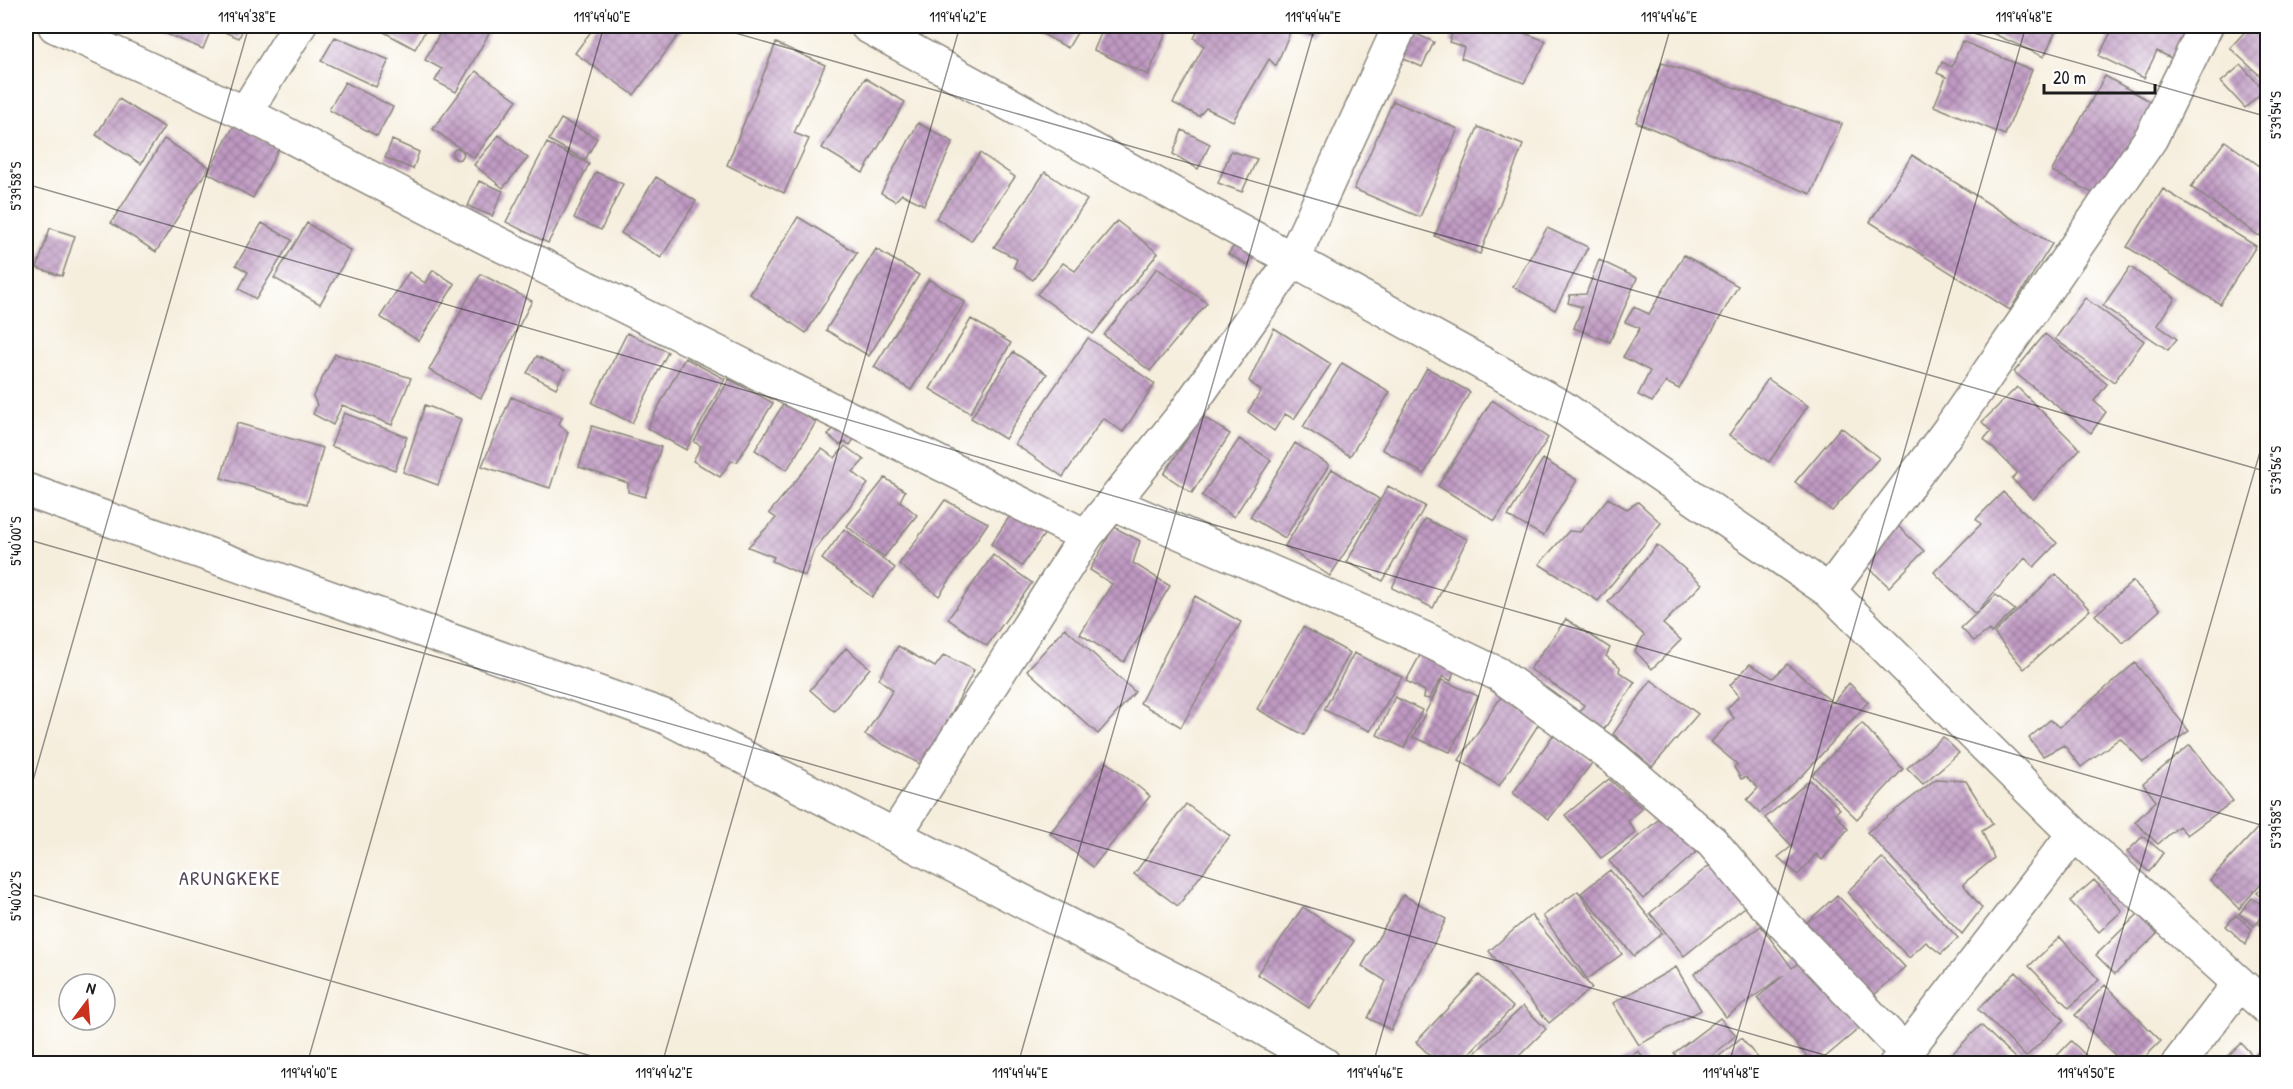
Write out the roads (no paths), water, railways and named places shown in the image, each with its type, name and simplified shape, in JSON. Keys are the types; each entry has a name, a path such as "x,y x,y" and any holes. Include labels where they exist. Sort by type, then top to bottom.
{"street":[{"path":"55,26 245,113 483,236 1086,536"},
{"path":"245,113 299,26"},
{"path":"867,26 1292,261 1563,407 1829,591 2074,834 2268,1009"},
{"path":"895,835 1086,536 1184,414 1292,261 1400,26"},
{"path":"1829,591 1949,430 2151,138 2206,26"},
{"path":"26,490 664,716 1227,1007 1324,1064"},
{"path":"1112,503 1413,633 1498,674 1614,758 1712,842 1900,1057 2074,834"},
{"path":"2178,1064 2239,984"}],"district":[{"name":"ARUNGKEKE","path":"230,877"}]}
